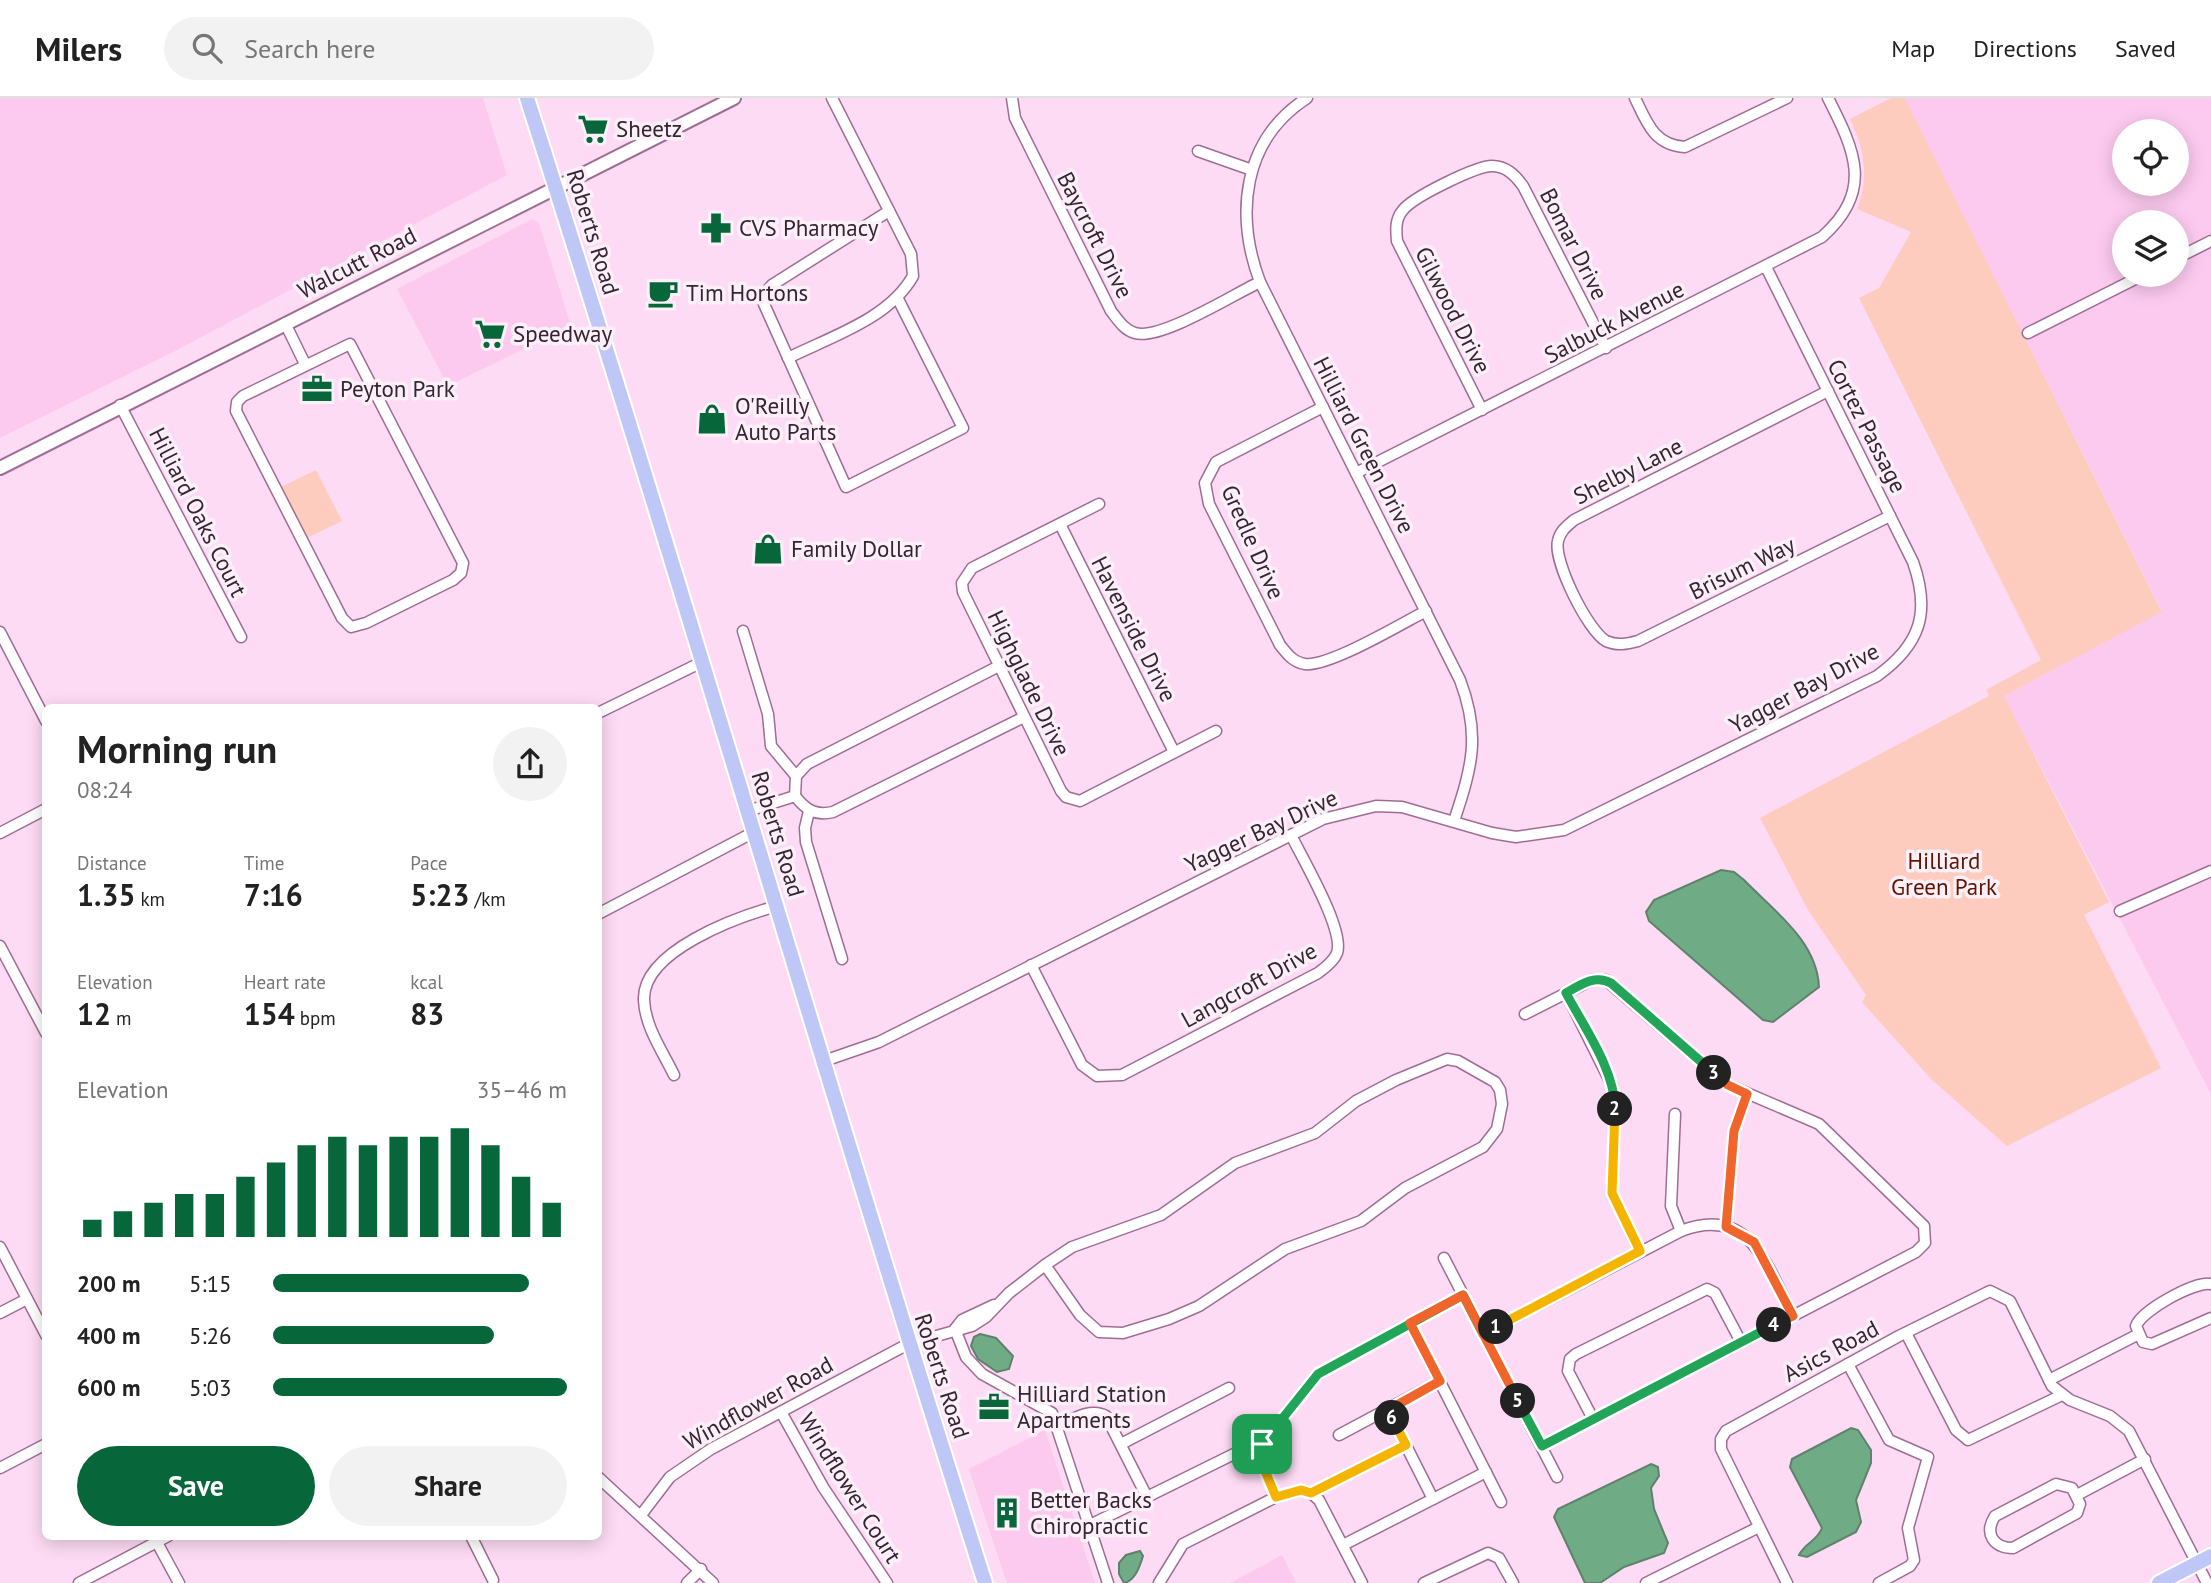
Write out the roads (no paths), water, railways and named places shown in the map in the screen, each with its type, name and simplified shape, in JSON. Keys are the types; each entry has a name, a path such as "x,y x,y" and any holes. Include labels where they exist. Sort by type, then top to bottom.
{"main road":[{"name":"Roberts Road","path":"527,98 748,811 908,1343 985,1583"},
{"path":"2159,1583 2211,1556"}],"street":[{"name":"Walcutt Road","path":"0,468 120,405 734,98"},
{"path":"788,358 862,321 898,299 913,276 911,254 832,98"},
{"name":"Baycroft Drive","path":"1012,98 1015,118 1111,311 1126,329 1143,335 1162,331 1260,282"},
{"name":"Hilliard Green Drive","path":"1307,98 1282,119 1265,142 1252,170 1246,198 1245,227 1250,254 1260,282 1426,611 1469,704 1474,730 1473,756 1454,821"},
{"path":"1635,98 1655,135 1672,146 1685,147 1787,98"},
{"name":"Salbuck Avenue","path":"1356,473 1809,245 1834,226 1851,198 1856,175 1852,148 1828,98"},
{"path":"1198,151 1252,170"},
{"name":"Bomar Drive","path":"1499,167 1517,177 1523,186 1605,348"},
{"name":"Gilwood Drive","path":"1482,410 1397,241 1396,230 1403,208 1416,200 1475,170 1499,167"},
{"path":"889,211 772,285 765,293 764,304 846,487 963,428 898,299"},
{"path":"2189,252 2211,241"},
{"name":"Cortez Passage","path":"1766,267 1913,562 1921,584 1923,605"},
{"path":"2028,332 2119,287"},
{"path":"285,323 305,364"},
{"path":"342,345 352,346 463,563 461,573 453,580 366,623 352,627 342,618 236,411 237,402 243,396 305,364 342,345"},
{"name":"Shelby Lane","path":"1608,642 1590,625 1557,559 1558,537 1564,528 1574,520 1828,391"},
{"name":"Hilliard Oaks Court","path":"120,405 241,638"},
{"name":"Gredle Drive","path":"1323,407 1225,456 1216,462 1205,483 1209,504 1280,645 1289,656 1302,663 1328,661 1426,611"},
{"path":"1059,524 1099,504"},
{"name":"Brisum Way","path":"1608,642 1627,644 1638,641 1890,516"},
{"name":"Highglade Drive","path":"1059,524 972,568 965,574 963,592 1061,791 1066,797 1080,801 1174,752"},
{"name":"Havenside Drive","path":"1059,524 1174,752"},
{"name":"Yagger Bay Drive","path":"824,1061 879,1042 1291,835 1349,810 1376,806 1402,807 1516,837 1564,830 1587,821 1877,676 1895,663 1910,646 1923,605"},
{"path":"743,631 768,714 771,746 796,776"},
{"path":"0,632 42,713"},
{"path":"602,711 702,662"},
{"path":"794,796 796,776 807,764 999,666"},
{"path":"794,796 809,811 822,814 833,811 1024,717"},
{"path":"1174,752 1216,732"},
{"path":"748,811 794,796"},
{"path":"0,833 42,811"},
{"path":"809,811 805,828 806,842 842,960"},
{"path":"602,912 754,832"},
{"name":"Langcroft Drive","path":"1031,965 1076,1057 1088,1072 1097,1076 1122,1075 1318,973 1332,961 1338,944 1334,926 1291,835"},
{"path":"2120,911 2211,871"},
{"path":"674,1075 647,1017 645,985 653,969 676,950 754,912 777,906"},
{"path":"0,946 42,1025"},
{"path":"1525,1014 1592,980 1606,980 1728,1085 1819,1124 1924,1226 1925,1243 1916,1252 1542,1446"},
{"path":"1566,993 1612,1085 1615,1112 1612,1193 1640,1251"},
{"name":"Windflower Road","path":"641,1515 670,1477 686,1464 908,1343 972,1326 1045,1265 1072,1247 1161,1215 1235,1163 1315,1133 1356,1101 1439,1060 1458,1061 1495,1082 1500,1090 1502,1104 1497,1129 1483,1147 1405,1188 1362,1221 1285,1249 1208,1301 1169,1319 1123,1333 1099,1332 1080,1315 1045,1265"},
{"path":"1726,1227 1734,1131 1747,1094"},
{"path":"1675,1114 1671,1206 1681,1231"},
{"path":"1483,1334 1640,1251 1681,1231 1698,1226 1726,1227 1754,1242 1793,1316"},
{"path":"0,1247 42,1327"},
{"path":"1444,1258 1557,1477"},
{"path":"2211,1284 2198,1284 2146,1311 2136,1325 2137,1335 2143,1342 2152,1344 2211,1318"},
{"path":"1593,1419 1567,1371 1570,1359 1576,1354 1707,1289 1715,1293 1741,1342"},
{"name":"Asics Road","path":"1787,1583 1721,1449 1721,1439 1740,1421 1983,1292 2001,1294 2010,1301 2049,1380 2062,1395"},
{"path":"1090,1525 1146,1495 1238,1452 1262,1444 1312,1379 1463,1295"},
{"path":"0,1313 27,1299"},
{"path":"1410,1323 1502,1502"},
{"path":"955,1329 963,1351 974,1367 1049,1409 1108,1583"},
{"path":"1906,1333 1956,1430 1968,1440 2062,1395 2085,1408 2110,1416 2129,1431 2207,1583"},
{"path":"2049,1380 2137,1335"},
{"path":"1849,1364 1889,1440 1928,1457 1908,1528 1914,1560 1910,1566 1879,1583"},
{"path":"1339,1435 1440,1381"},
{"path":"1121,1444 1229,1388"},
{"path":"1388,1410 1433,1499"},
{"name":"Windflower Court","path":"781,1412 823,1487 887,1583"},
{"path":"1057,1427 1093,1412 1103,1414 1110,1421 1146,1495"},
{"path":"1262,1444 1263,1466 1276,1497"},
{"path":"1311,1493 1406,1445"},
{"path":"0,1468 42,1446"},
{"path":"2077,1495 2145,1459"},
{"path":"1343,1545 1486,1472"},
{"path":"602,1480 713,1583"},
{"path":"2056,1484 2072,1488 2077,1495 2080,1504 2077,1513 2070,1519 2013,1548 2003,1548 1995,1543 1990,1534 1990,1524 1995,1516 2056,1484"},
{"path":"1159,1583 1181,1546 1276,1497 1301,1490 1311,1493 1319,1500 1362,1583"},
{"path":"1646,1583 1759,1527"},
{"path":"79,1583 153,1540"},
{"path":"156,1540 179,1583"},
{"path":"473,1540 493,1580"},
{"path":"1424,1583 1488,1552 1499,1558 1513,1583"},
{"path":"687,1583 701,1569"}],"place":[{"name":"Sheetz","path":"593,129"},
{"name":"CVS Pharmacy","path":"716,228"},
{"name":"Tim Hortons","path":"663,293"},
{"name":"Speedway","path":"490,334"},
{"name":"Peyton Park","path":"317,389"},
{"name":"O'Reilly Auto Parts","path":"712,419"},
{"name":"Family Dollar","path":"768,549"},
{"name":"Hilliard Station Apartments","path":"994,1407"},
{"name":"Better Backs Chiropractic","path":"1007,1513"}],"park label":[{"name":"Hilliard Green Park","path":"1944,874"}]}
